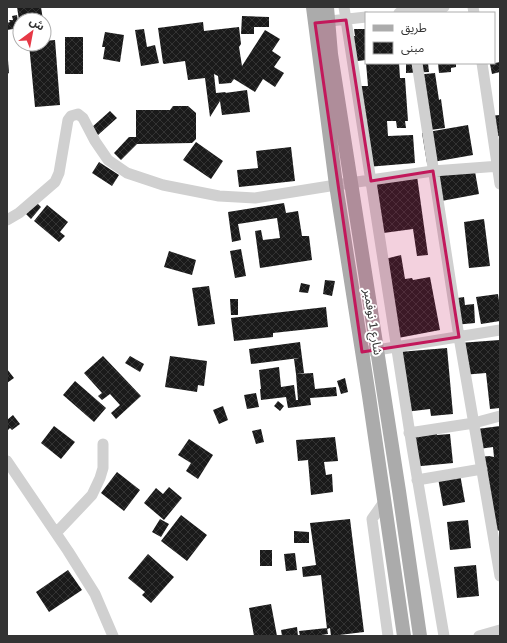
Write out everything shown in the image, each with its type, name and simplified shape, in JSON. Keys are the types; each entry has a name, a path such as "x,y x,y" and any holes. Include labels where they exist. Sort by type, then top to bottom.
{"main road":[{"name":"شارع 1 نوفمبر","path":"313,7 322,22 331,54 420,636"},
{"name":"شارع 1 نوفمبر","path":"327,7 322,22 336,185 404,636"}],"street":[{"path":"344,7 409,432 444,636"},
{"path":"406,11 444,7"},
{"path":"322,22 365,17"},
{"path":"417,64 459,336 500,576"},
{"path":"482,64 499,167 500,184"},
{"path":"7,220 19,213 55,182 59,173 68,120 71,116 78,114 83,118 95,141 108,160 127,173 163,185 219,196 255,198 433,171 499,167"},
{"path":"362,352 500,330"},
{"path":"409,432 474,423 500,416"},
{"path":"56,533 92,495 103,468 103,444"},
{"path":"7,460 56,533 94,594 112,636"},
{"path":"417,480 482,469"},
{"path":"384,502 372,519 388,636"},
{"path":"479,636 500,630"}],"highlighted area":[{"path":"346,20 371,181 433,171 459,337 362,352 315,23"}],"building":[{"path":"17,7 41,7 42,12 18,12"},
{"path":"242,16 269,17 269,27 254,27 254,34 241,34"},
{"path":"9,20 12,20 12,29 7,30 7,23 10,22"},
{"path":"203,22 204,31 239,27 241,44 239,47 242,66 265,30 280,39 272,51 281,57 274,67 284,73 275,87 263,79 255,92 234,79 231,83 219,84 218,76 214,74 216,93 247,90 250,112 222,115 220,101 210,117 205,78 188,80 185,61 163,63 158,28"},
{"path":"144,29 147,47 155,45 159,63 141,66 135,30"},
{"path":"354,29 365,29 365,60 349,62 347,36 355,36"},
{"path":"105,32 124,35 120,62 103,59 105,47 102,47"},
{"path":"65,37 83,37 83,74 65,74"},
{"path":"52,40 55,40 60,105 35,107 30,52 52,52"},
{"path":"7,60 9,73 7,74"},
{"path":"500,62 500,72 492,74 490,64"},
{"path":"366,64 399,64 400,78 405,78 408,121 405,121 406,128 397,128 396,121 387,121 388,136 413,135 415,163 367,167 361,86 368,86"},
{"path":"406,64 428,64 429,72 406,73"},
{"path":"438,64 456,64 456,67 451,68 451,72 439,73"},
{"path":"435,73 439,100 441,99 445,128 423,131 415,75"},
{"path":"173,106 188,106 196,113 196,139 192,143 137,144 121,160 114,153 129,137 136,137 136,110 170,110"},
{"path":"110,111 117,118 98,135 91,128"},
{"path":"500,115 500,136 490,137 488,116"},
{"path":"468,125 473,155 427,163 422,133"},
{"path":"196,142 223,161 211,179 183,160"},
{"path":"291,147 295,181 239,187 237,170 258,168 256,151"},
{"path":"99,162 119,175 112,186 92,173"},
{"path":"474,166 479,194 436,202 431,174"},
{"path":"417,176 428,255 417,256 413,229 376,234 370,183"},
{"path":"36,202 41,207 31,219 26,214"},
{"path":"284,203 286,213 298,211 302,236 309,236 312,260 260,268 255,231 261,230 263,240 280,238 277,218 238,224 241,240 232,242 228,212"},
{"path":"47,205 68,222 60,232 65,236 59,242 34,221"},
{"path":"484,219 490,266 469,268 464,222"},
{"path":"241,249 246,276 235,278 230,251"},
{"path":"169,251 196,260 192,275 164,267"},
{"path":"401,255 405,279 412,278 413,280 430,277 440,330 398,338 385,259"},
{"path":"325,280 335,281 332,296 323,294"},
{"path":"301,283 310,285 308,293 299,292"},
{"path":"209,286 215,324 198,326 192,288"},
{"path":"498,294 500,321 481,324 476,297"},
{"path":"464,297 465,305 474,304 475,323 454,325 451,299"},
{"path":"230,299 238,299 238,315 231,315"},
{"path":"326,307 328,327 273,333 273,337 234,341 231,318"},
{"path":"500,340 500,408 490,409 486,373 462,375 459,343"},
{"path":"300,342 304,373 296,374 294,359 299,358 251,364 249,349"},
{"path":"447,348 453,414 431,416 430,409 405,412 399,352"},
{"path":"103,356 141,396 116,419 111,413 120,405 110,394 102,400 98,396 102,393 84,373"},
{"path":"130,356 144,364 140,372 125,363"},
{"path":"170,356 207,361 204,386 198,385 197,392 165,387"},
{"path":"279,367 281,387 294,385 296,400 298,400 296,374 313,373 315,389 336,387 337,396 310,398 311,405 288,408 286,397 261,400 259,370"},
{"path":"7,369 14,378 7,383"},
{"path":"345,378 348,392 341,394 337,381"},
{"path":"75,381 106,408 94,422 63,395"},
{"path":"256,393 259,407 247,409 244,395"},
{"path":"278,401 284,406 280,411 274,406"},
{"path":"223,406 228,420 219,424 213,410"},
{"path":"13,415 20,424 12,430 10,428 7,431 7,420"},
{"path":"54,426 75,442 61,459 41,443"},
{"path":"500,426 500,531 492,529 480,457 494,457 493,447 479,449 477,429"},
{"path":"261,429 264,442 256,444 252,431"},
{"path":"436,429 437,435 450,434 453,463 411,467 407,432"},
{"path":"335,437 338,461 324,462 326,475 332,474 333,492 311,495 308,460 298,461 296,440"},
{"path":"189,439 213,455 198,479 186,471 191,463 178,455"},
{"path":"117,472 140,490 124,511 101,493"},
{"path":"460,474 465,502 443,506 438,478"},
{"path":"169,487 182,498 164,520 144,503 156,488 163,494"},
{"path":"181,515 207,535 187,561 161,541"},
{"path":"160,519 169,524 161,537 152,532"},
{"path":"350,519 364,632 331,636 330,628 327,629 321,575 303,577 302,567 316,565 310,523"},
{"path":"468,520 471,548 450,550 447,522"},
{"path":"294,531 309,532 309,543 294,543"},
{"path":"260,550 272,550 272,566 260,566"},
{"path":"295,553 297,570 286,571 284,554"},
{"path":"148,554 174,577 151,603 142,595 145,592 128,578"},
{"path":"476,565 479,596 457,598 454,567"},
{"path":"68,570 82,590 49,612 36,592"},
{"path":"271,604 277,636 254,636 249,608"},
{"path":"297,627 298,636 282,636 281,630"},
{"path":"327,628 328,634 315,636 300,636 299,631"}]}
